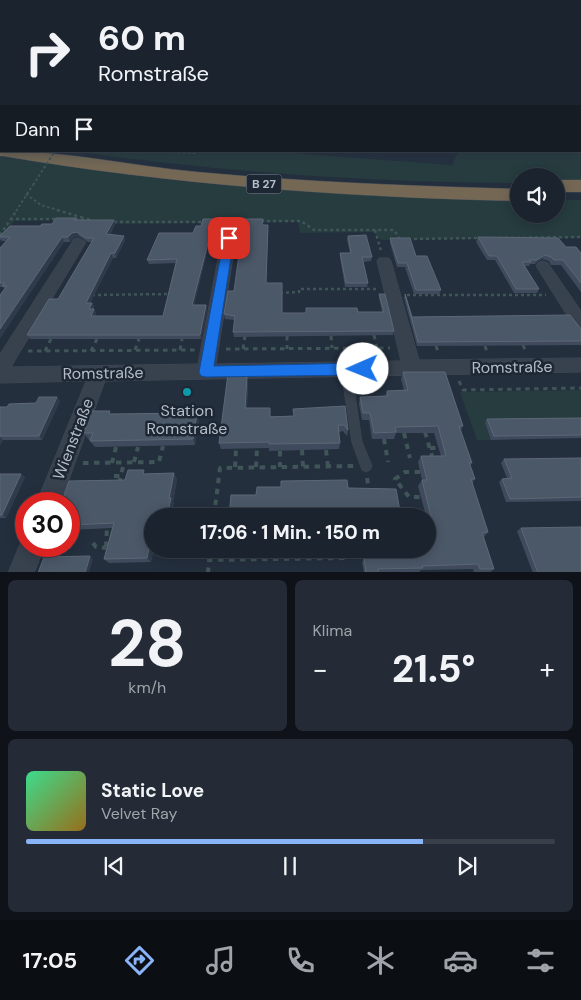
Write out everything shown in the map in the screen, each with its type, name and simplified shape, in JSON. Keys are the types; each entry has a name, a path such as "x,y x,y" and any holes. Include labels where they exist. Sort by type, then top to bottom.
{"highway":[{"name":"B 27","path":"8,152 118,169 260,184 377,191 510,195"},
{"name":"B 27","path":"56,152 144,164 265,176 409,184 510,186"},
{"path":"565,186 581,186"},
{"path":"565,195 581,194"}],"street":[{"path":"206,372 229,238"},
{"path":"0,369 80,242"},
{"path":"384,261 412,368"},
{"path":"542,266 581,324"},
{"name":"Romstraße","path":"0,375 581,365"},
{"name":"Wienstraße","path":"53,492 99,373"},
{"path":"22,572 28,557"}],"lane":[{"path":"346,369 357,442 366,466"}],"path":[{"path":"0,235 54,152"},
{"path":"164,152 195,152"},
{"path":"26,194 41,205 88,219 92,222"},
{"path":"10,219 59,219"},
{"path":"69,219 88,219"},
{"path":"216,222 301,221 314,230 394,230 398,239 483,238"},
{"path":"111,222 206,222"},
{"path":"375,230 384,261"},
{"path":"492,238 581,237"},
{"path":"393,295 561,295"},
{"path":"374,335 377,348"},
{"path":"243,349 244,336"},
{"path":"287,336 287,349"},
{"path":"331,336 332,348"},
{"path":"45,351 51,339"},
{"path":"92,351 97,339"},
{"path":"135,350 139,339"},
{"path":"180,350 182,339"},
{"path":"454,368 463,390 581,388"},
{"path":"425,432 432,456"},
{"path":"404,433 410,458"},
{"path":"384,439 388,462"},
{"path":"134,462 138,446"},
{"path":"64,464 159,462 163,446"},
{"path":"112,463 116,447"},
{"path":"430,448 444,448"},
{"path":"235,467 236,449"},
{"path":"256,467 257,449"},
{"path":"302,450 303,467"},
{"path":"326,450 328,466"},
{"path":"280,451 280,467"},
{"path":"118,484 124,462"},
{"path":"215,508 220,468 235,467 366,466 370,500"},
{"path":"420,472 405,472 395,479 409,497 421,497"},
{"path":"114,476 121,476"},
{"path":"106,548 106,531 109,519"},
{"path":"93,543 96,547 113,548"},
{"path":"208,572 209,560 298,558"},
{"path":"378,558 379,565"}],"green space":[{"path":"80,152 278,152 452,165 458,152 580,152 581,182 565,183 565,168 510,168 510,183 407,181 239,170"},
{"path":"0,155 131,175 211,184 510,199 510,223 565,223 565,200 581,200 581,238 381,240 373,232 300,233 298,222 98,224 85,220 14,221 0,242"},
{"path":"581,390 581,422 485,423 491,440 477,440 460,392"}],"building":[{"path":"56,218 114,220 106,234 124,236 115,253 111,253 86,303 92,303 89,309 94,309 91,316 163,316 177,259 147,260 159,233 193,233 196,226 201,226 203,219 222,219 219,233 214,233 212,239 209,239 192,305 206,305 200,335 27,335 49,299 58,299 94,238 86,238 77,232 72,233 68,237 62,237 0,329 0,295 7,286 2,286 5,283 0,283 0,248 10,237 0,236 10,226 52,224"},
{"path":"244,219 263,219 262,225 268,225 266,283 282,283 282,313 306,313 306,308 357,308 358,312 384,312 379,294 385,294 394,331 233,332 235,316 224,314 228,291 234,291"},
{"path":"366,235 372,257 362,257 368,283 346,283 340,253 351,253 348,236"},
{"path":"478,237 558,238 566,247 576,247 581,253 581,283 563,260 554,260 545,255 537,260 529,260 531,262 522,262 539,289 516,289 497,256 489,256"},
{"path":"390,238 410,238 416,256 427,256 441,290 416,290 407,263 398,263"},
{"path":"405,294 412,317 570,315 581,329 581,341 418,342"},
{"path":"403,372 445,372 463,426 459,426 472,463 469,462 475,479 471,479 488,532 482,533 494,569 480,569 478,564 378,569 379,572 366,572 364,558 436,558 436,508 429,508 422,480 427,480 421,456 446,456 438,426 395,427 396,432 374,433 370,413 363,413 360,397 388,396 387,391 408,390"},
{"path":"228,374 244,374 244,377 247,377 245,408 270,408 270,417 294,416 293,409 345,406 348,430 344,425 338,425 340,443 219,443"},
{"path":"39,397 57,397 39,436 0,436 0,407 7,407 9,404 36,403"},
{"path":"92,411 110,411 109,414 197,413 193,439 90,441 93,433 84,433"},
{"path":"581,418 581,435 494,436 487,419"},
{"path":"581,458 581,497 510,499 502,479 512,478 504,459"},
{"path":"128,470 144,470 143,474 174,473 169,508 144,508 144,558 147,558 104,559 114,523 80,525 80,492 65,492 69,481 125,480"},
{"path":"0,474 21,474 2,515 0,515"},
{"path":"347,480 348,488 396,489 399,508 230,508 231,495 256,495 257,487 281,487 281,481"},
{"path":"581,527 581,572 538,572 521,528"},
{"path":"90,556 85,572 38,572 44,557"}],"place":[{"name":"Station Romstraße","path":"187,392"}],"route":[{"path":"229,238 206,372 363,369"}]}
